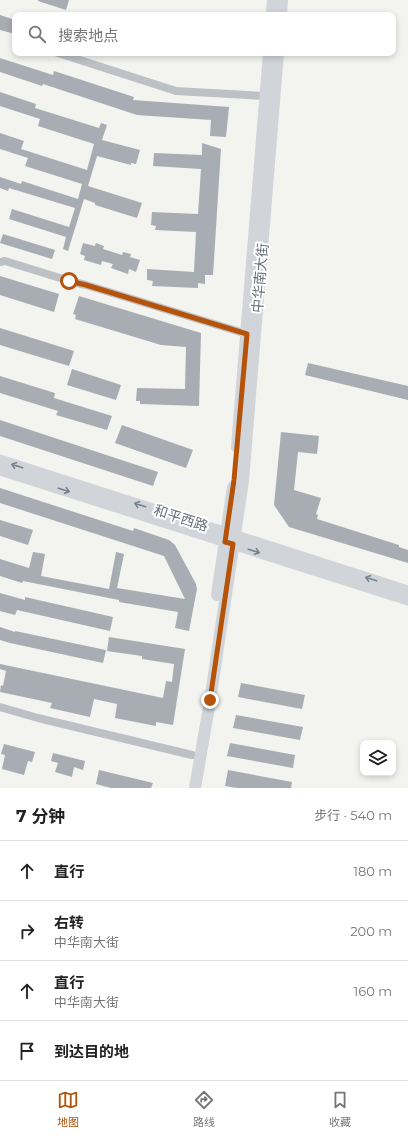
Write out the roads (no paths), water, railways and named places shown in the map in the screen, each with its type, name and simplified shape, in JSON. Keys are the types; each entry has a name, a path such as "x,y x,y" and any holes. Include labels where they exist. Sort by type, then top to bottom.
{"main road":[{"path":"272,12 273,0"},
{"path":"281,12 282,0"},
{"name":"中华南大街","path":"195,788 210,700 230,539 269,56"},
{"name":"中华南大街","path":"187,788 230,539 243,481 278,56"},
{"name":"和平西路","path":"0,460 408,600"},
{"name":"和平西路","path":"0,470 408,591"}],"street":[{"path":"67,56 176,91 266,96"},
{"path":"0,262 5,261 247,334"},
{"path":"0,706 38,718 192,755"}]}
